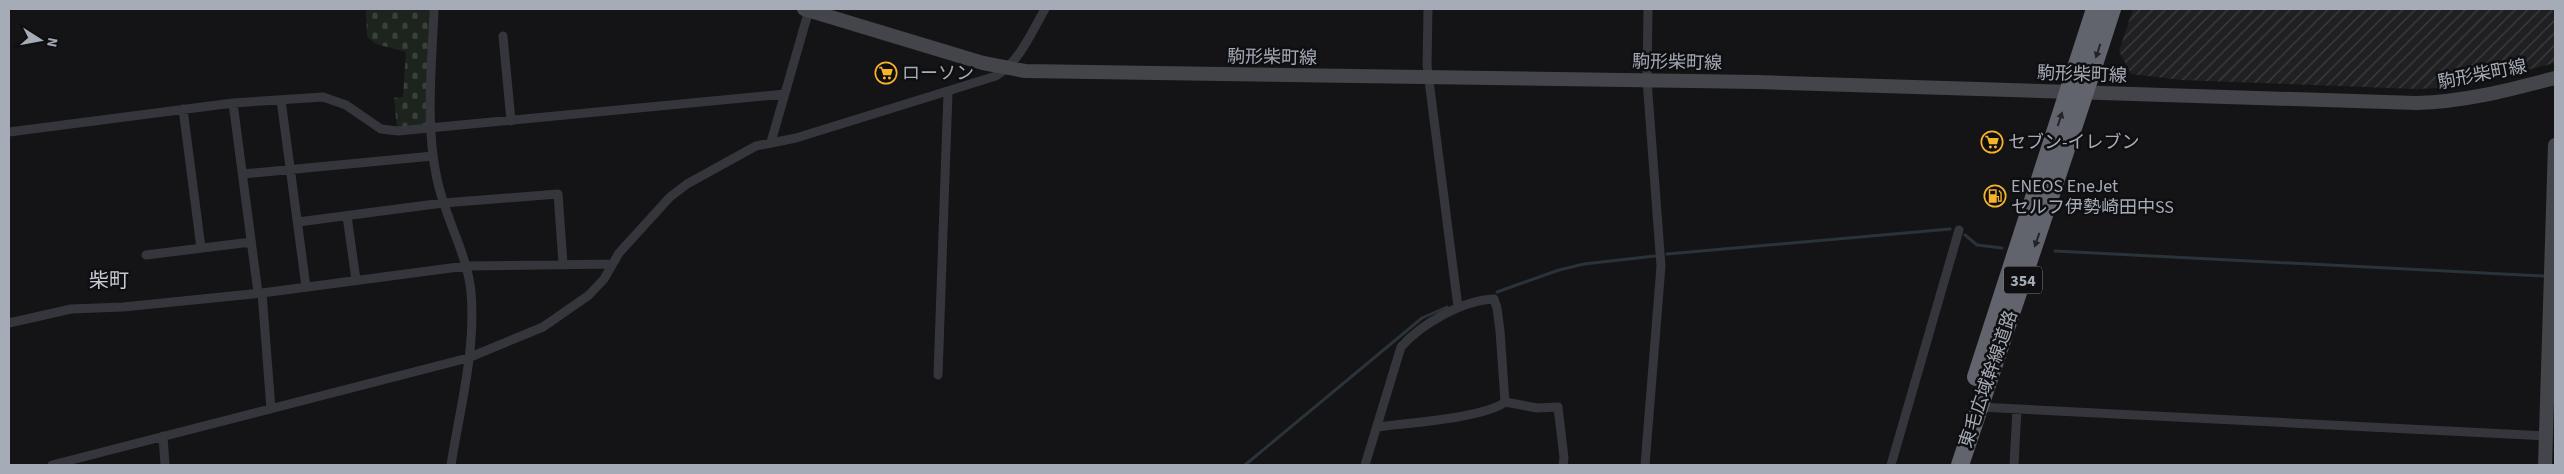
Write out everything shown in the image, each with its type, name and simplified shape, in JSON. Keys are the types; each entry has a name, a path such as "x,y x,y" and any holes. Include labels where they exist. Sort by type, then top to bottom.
{"highway":[{"name":"東毛広域幹線道路","path":"1960,465 2038,239 2096,9"},
{"name":"東毛広域幹線道路","path":"1948,465 2076,93 2112,9"}],"main road":[{"name":"駒形柴町線","path":"815,11 1008,69 1120,74 1647,80 2438,102 2482,96 2555,80"},
{"path":"2545,465 2555,145"}],"street":[{"path":"434,9 431,128 433,156 443,203 466,266 470,291 472,335 451,465"},
{"path":"52,465 468,358 554,321 598,286 633,236 679,190 756,146 796,138 988,80 1008,69 1017,58 1046,9"},
{"path":"1428,9 1429,78 1458,307"},
{"path":"1645,465 1661,266 1647,80 1648,9"},
{"path":"771,142 785,94 815,11"},
{"path":"503,36 511,121"},
{"path":"938,374 948,92"},
{"path":"9,132 233,103 281,100 329,98 385,130 511,121 785,94"},
{"path":"281,100 306,287"},
{"path":"233,103 251,242 260,293 271,409"},
{"path":"183,109 201,248"},
{"path":"243,174 433,156"},
{"path":"298,222 443,203 558,194 563,264"},
{"path":"347,216 356,280"},
{"path":"1891,465 1959,230"},
{"path":"146,255 251,242"},
{"path":"9,323 71,309 123,307 260,293 466,266 612,264"},
{"path":"1366,465 1401,347 1410,336 1430,322 1458,307 1494,299 1500,330 1505,402"},
{"path":"1378,427 1476,413 1496,408 1505,402 1537,408 1558,406 1564,458 1563,465"},
{"path":"1979,407 2546,436"},
{"path":"2014,465 2017,409"},
{"path":"163,436 165,465"}],"shaded area":[{"path":"2133,9 2555,9 2555,63 2462,87 2416,89 2181,80 2131,74 2119,51"}],"green space":[{"path":"366,9 429,9 427,124 397,129 394,98 403,97 406,52 376,44 367,37"}],"waterway":[{"path":"1667,254 1950,229"},
{"path":"1965,235 1977,245 2002,248"},
{"path":"2055,251 2543,276"},
{"path":"1497,292 1559,270 1584,264 1655,256"},
{"path":"1245,465 1422,318 1447,307"}],"place":[{"name":"ローソン","path":"886,73"},
{"name":"セブン-イレブン","path":"1992,142"},
{"name":"ENEOS EneJet セルフ伊勢崎田中SS","path":"1995,196"}],"district":[{"name":"柴町","path":"109,280"}]}
